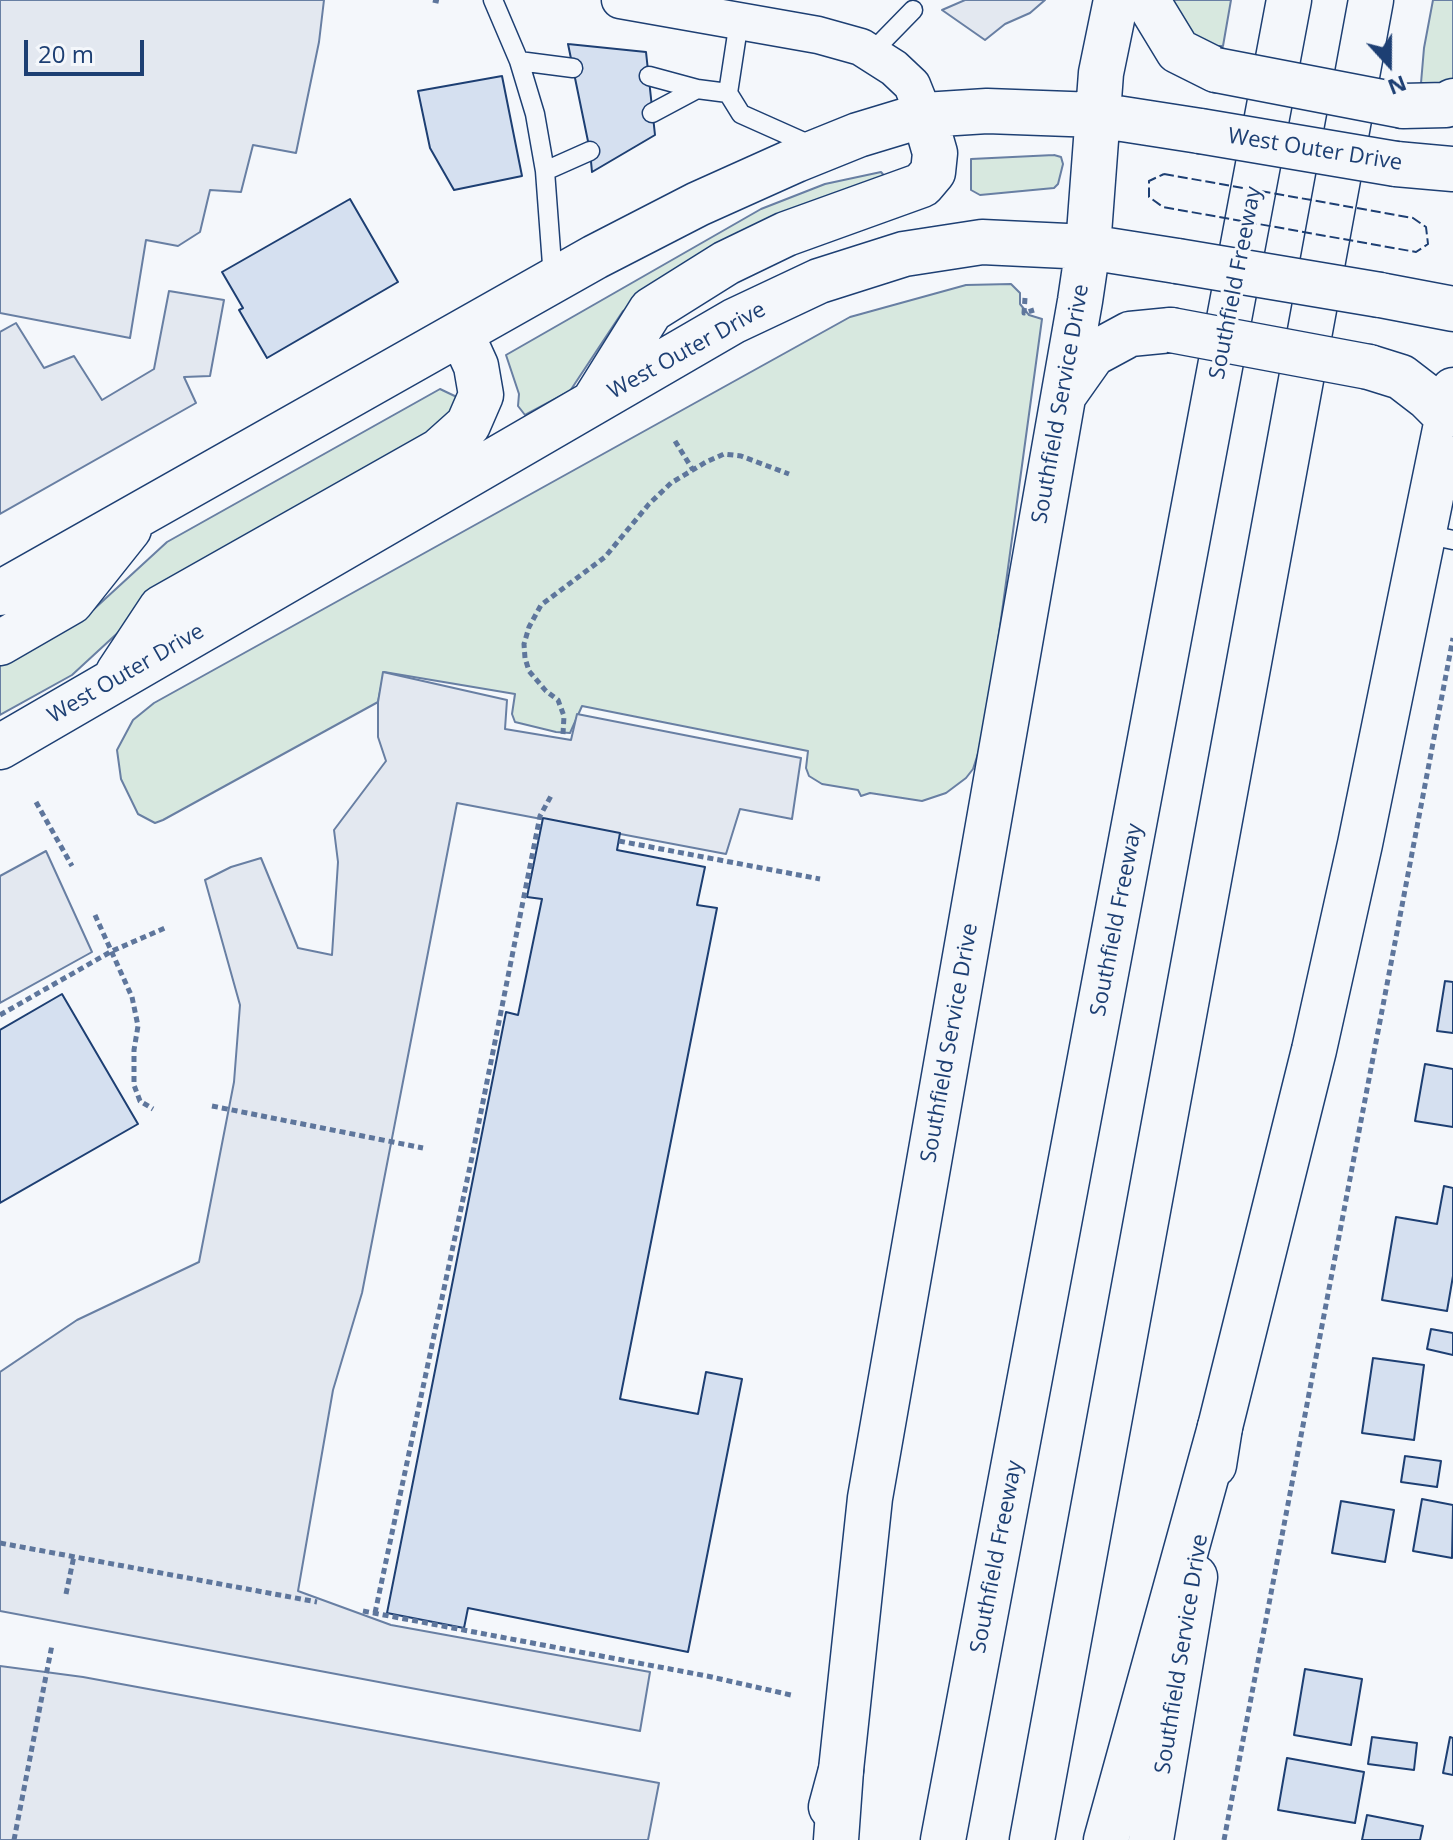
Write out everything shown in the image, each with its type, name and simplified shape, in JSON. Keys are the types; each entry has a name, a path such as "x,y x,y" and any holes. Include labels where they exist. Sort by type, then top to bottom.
{"main road":[{"name":"Southfield Service Drive","path":"823,1840 841,1770 870,1498 1088,247 1101,73 1116,0"},
{"path":"1147,0 1178,51 1216,70 1403,106 1446,105 1453,101"},
{"name":"Southfield Freeway","path":"943,1840 1289,0"},
{"path":"1032,1840 1371,0"},
{"name":"West Outer Drive","path":"0,593 553,280 698,204 858,135 924,115 987,111 1097,115 1396,164 1453,169"},
{"path":"592,404 651,310 726,263 786,234 922,185 933,172 935,153 924,115"},
{"name":"West Outer Drive","path":"0,747 734,321 819,281 889,258 982,242 1088,247 1453,309"},
{"path":"1062,398 1093,354 1130,334 1171,330 1369,367 1401,377 1427,397 1449,403"},
{"path":"112,682 161,608 439,451 468,425 481,395 476,366 461,333"},
{"name":"Southfield Service Drive","path":"1151,1840 1220,1427 1439,537 1449,403"},
{"path":"0,643 71,602 143,512"},
{"path":"1106,1840 1220,1427"},
{"path":"836,1840 841,1770"}],"street":[{"path":"620,0 818,35 861,47 894,68 912,85 924,115"}],"lane":[{"path":"493,0 519,61 535,114 545,171 553,280"},
{"path":"871,53 913,10"},
{"path":"739,21 728,93 741,114 821,150"},
{"path":"519,61 573,68"},
{"path":"649,76 697,89 728,93"},
{"path":"652,113 697,89"},
{"path":"545,171 590,151"}],"path":[{"path":"433,0 442,2"},
{"path":"1025,298 1024,313 1034,310"},
{"path":"675,441 693,470"},
{"path":"563,734 564,716 558,700 529,671 525,658 524,644 529,627 541,605 605,557 649,504 671,483 693,470 724,454 741,456 789,474"},
{"path":"1224,1840 1453,638"},
{"path":"375,1613 472,1157 540,816 551,796"},
{"path":"36,802 72,866"},
{"path":"619,841 820,879"},
{"path":"95,915 132,997 138,1026 134,1085 140,1101 153,1109"},
{"path":"0,1015 112,951 165,928"},
{"path":"212,1106 423,1148"},
{"path":"0,1543 317,1602"},
{"path":"66,1594 74,1556"},
{"path":"363,1611 707,1676 791,1695"},
{"path":"14,1840 52,1645"}],"shaded area":[{"path":"0,0 324,0 319,42 296,153 253,145 241,192 210,190 200,232 178,246 146,240 130,338 0,313"},
{"path":"965,0 1045,0 1030,13 1005,24 985,40 942,10"},
{"path":"1172,0 1231,0 1223,46 1211,46 1192,34"},
{"path":"1433,0 1453,0 1453,79 1444,84 1421,83"},
{"path":"1061,157 1063,164 1054,188 980,195 971,190 971,159"},
{"path":"881,172 887,179 738,246 623,311 570,391 525,415 518,406 519,394 506,355 761,209 825,184"},
{"path":"1011,284 1020,293 1020,304 1029,315 1042,319 986,729 973,769 946,793 922,801 870,793 861,796 858,790 822,784 809,776 806,768 808,751 582,706 570,733 556,732 515,722 512,714 515,694 384,672 378,702 163,820 155,823 138,814 121,779 117,750 133,720 154,703 850,317 966,285"},
{"path":"169,291 224,300 210,376 184,377 196,403 0,514 0,332 16,323 44,368 74,356 102,400 154,369"},
{"path":"440,389 461,399 462,411 148,605 72,675 0,715 0,663 93,610 167,542"},
{"path":"383,672 507,700 505,729 571,740 577,714 801,758 792,819 740,809 726,854 457,803 362,1293 333,1390 298,1591 391,1625 650,1672 640,1731 0,1611 0,1372 77,1320 199,1262 234,1082 240,1005 205,880 231,867 261,858 298,948 332,955 338,862 334,830 386,761 378,737 378,702"},
{"path":"46,851 92,952 0,1003 0,876"},
{"path":"0,1666 83,1677 659,1783 648,1840 0,1840"}],"building":[{"path":"568,44 646,52 655,135 592,172 590,151"},
{"path":"502,76 522,176 454,190 430,148 418,91"},
{"path":"350,199 398,282 267,358 239,310 243,308 222,272"},
{"path":"543,818 620,833 617,850 705,867 697,905 717,908 620,1399 698,1414 706,1372 742,1379 688,1652 468,1608 464,1628 387,1613 506,1012 518,1015 542,899 527,897"},
{"path":"1445,981 1453,982 1453,1033 1437,1031"},
{"path":"62,994 138,1124 0,1203 0,1030"},
{"path":"1425,1064 1453,1069 1453,1127 1415,1121"},
{"path":"1444,1186 1453,1188 1453,1276 1447,1311 1382,1300 1396,1217 1437,1224"},
{"path":"1431,1329 1453,1333 1453,1355 1427,1349"},
{"path":"1373,1358 1424,1365 1414,1440 1362,1433"},
{"path":"1405,1456 1441,1461 1437,1487 1401,1482"},
{"path":"1422,1499 1453,1505 1452,1558 1413,1551"},
{"path":"1341,1501 1394,1510 1385,1562 1332,1553"},
{"path":"1305,1669 1362,1679 1351,1745 1294,1735"},
{"path":"1372,1737 1417,1743 1414,1770 1368,1764"},
{"path":"1450,1737 1453,1738 1453,1775 1443,1773"},
{"path":"1287,1758 1364,1772 1355,1823 1278,1810"},
{"path":"1367,1815 1423,1826 1420,1840 1362,1840"}],"fence":[{"path":"1164,174 1413,218 1426,227 1428,244 1416,252 1163,207 1149,197 1149,181 1164,174"}]}
